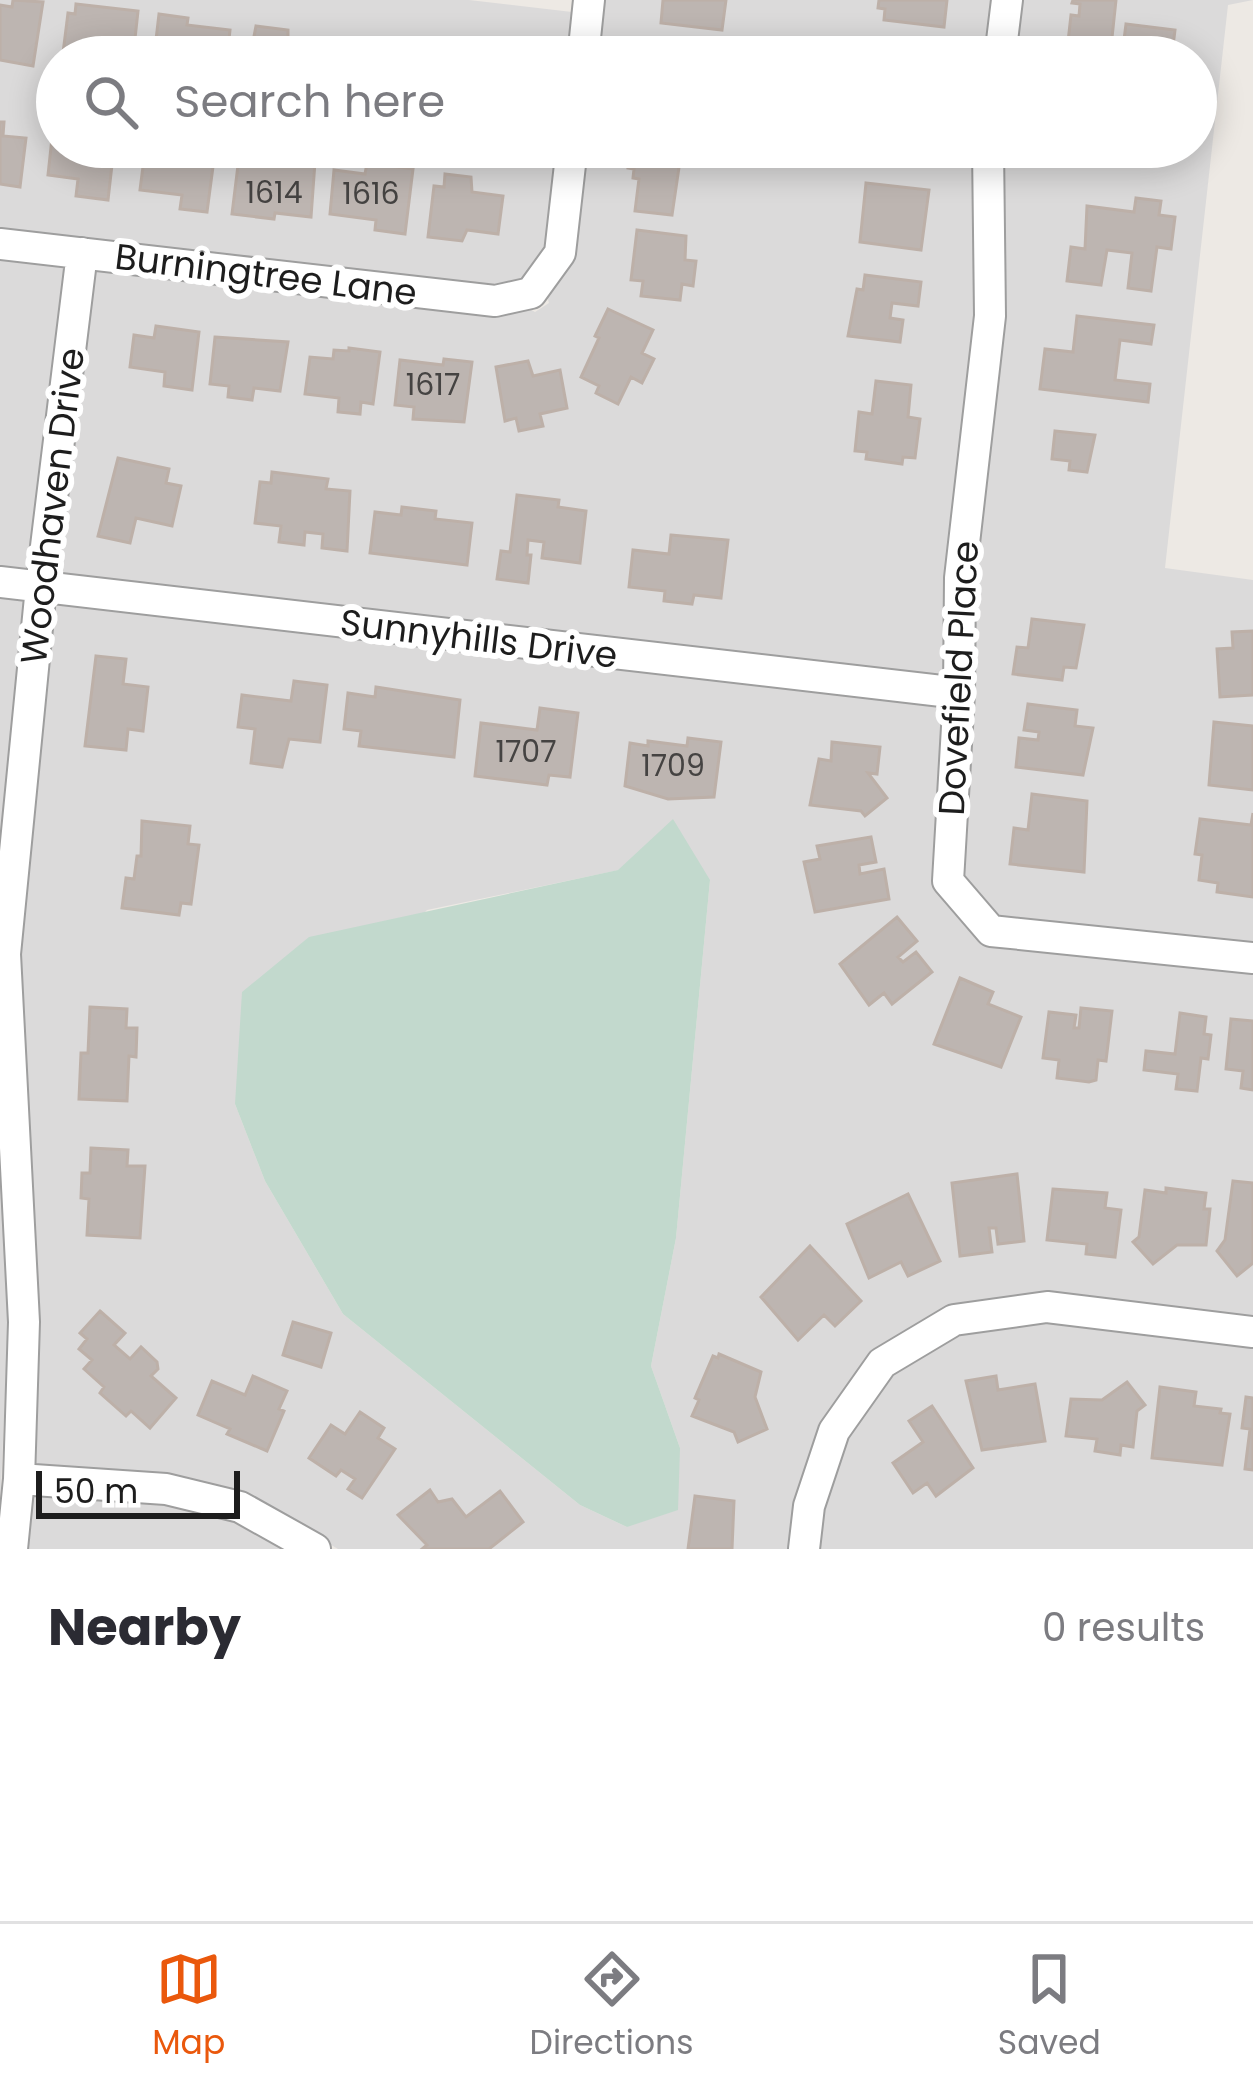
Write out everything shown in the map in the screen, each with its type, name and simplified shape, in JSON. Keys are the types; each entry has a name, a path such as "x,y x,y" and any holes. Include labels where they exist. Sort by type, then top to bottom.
{"street":[{"path":"585,36 589,0"},
{"path":"1003,36 1007,0"},
{"name":"Burningtree Lane","path":"0,244 495,301 530,293 560,253 570,168"},
{"name":"Dovefield Place","path":"988,168 990,316 960,578 948,881 991,931 1253,958"},
{"name":"Woodhaven Drive","path":"12,1549 20,1479 24,1322 5,954 41,587 82,253"},
{"name":"Sunnyhills Drive","path":"0,582 959,693"},
{"path":"804,1549 809,1506 834,1431 882,1363 954,1320 1046,1307 1253,1332"},
{"path":"20,1479 166,1489 240,1507 315,1549"}],"shaded area":[{"path":"0,0 469,0 572,12 569,36 36,36 36,168 554,168 545,248 521,281 493,286 0,230"},
{"path":"605,0 991,0 987,36 601,36"},
{"path":"1023,0 1253,0 1228,5 1217,103 1217,36 1018,36"},
{"path":"586,168 973,168 974,315 944,576 943,677 59,575 96,269 535,312 549,303 547,296 576,255"},
{"path":"1004,168 1210,168 1165,568 1253,580 1253,944 999,918 964,877 976,682 976,579 1005,318"},
{"path":"0,258 65,265 27,571 0,568"},
{"path":"0,596 24,599 0,847"},
{"path":"56,603 943,705 932,880 978,939 989,945 1253,972 1253,1318 1048,1293 873,1352 820,1423 794,1504 788,1549 338,1549 248,1495 36,1466 40,1322 21,955","holes":["619,870 710,880 676,1238 651,1366 680,1448 627,1527 580,1505 343,1314 265,1181 235,1104 427,910"]},
{"path":"0,1164 8,1322 0,1511"},
{"path":"1047,1321 1253,1346 1253,1549 820,1549 825,1509 849,1437 893,1373 960,1333"},
{"path":"33,1494 164,1502 234,1520 286,1549 27,1549"}],"green space":[{"path":"673,819 710,880 676,1238 651,1366 680,1448 678,1510 627,1527 580,1505 343,1314 265,1181 235,1104 242,992 309,937 618,870"}],"building":[{"path":"13,0 43,2 33,66 0,60 0,5 12,7"},
{"path":"663,0 726,0 722,30 661,23"},
{"path":"879,0 947,0 944,27 884,20 885,9 878,8"},
{"path":"1116,0 1112,36 1069,36 1071,15 1079,16 1080,4 1072,3"},
{"path":"76,4 138,11 135,36 65,36 68,13 75,14"},
{"path":"159,14 188,18 187,25 230,30 229,36 156,36"},
{"path":"1126,24 1175,30 1174,36 1124,36"},
{"path":"256,26 288,30 288,36 254,36"},
{"path":"0,122 4,122 3,136 26,138 20,187 0,184"},
{"path":"49,168 112,168 108,200 76,196 78,179 48,175"},
{"path":"143,168 213,168 207,212 180,209 182,195 140,190"},
{"path":"238,168 315,168 311,217 232,214"},
{"path":"366,168 413,169 405,234 375,230 376,220 330,214 334,170 365,174"},
{"path":"628,168 679,168 672,215 635,211 639,179 633,178 634,169"},
{"path":"445,174 471,177 472,192 503,196 498,234 467,230 462,241 428,237 434,186 444,187"},
{"path":"866,183 929,190 921,250 860,242"},
{"path":"1136,198 1161,201 1159,215 1175,217 1171,249 1157,247 1151,291 1128,288 1132,253 1107,250 1101,285 1067,281 1071,247 1085,249 1087,206 1134,212"},
{"path":"637,230 686,236 685,260 696,261 693,286 682,284 680,300 641,296 643,281 631,280"},
{"path":"865,275 921,282 918,306 892,303 890,318 903,320 900,342 848,336 857,289 863,290"},
{"path":"608,309 653,330 642,353 654,359 642,383 631,377 618,404 596,393 599,386 581,377"},
{"path":"1077,316 1154,325 1151,344 1120,340 1115,380 1150,384 1148,402 1040,389 1045,349 1073,352"},
{"path":"156,326 199,332 192,390 164,386 165,372 130,367 134,335 154,338"},
{"path":"215,337 288,342 280,391 254,388 252,400 228,397 229,386 210,384"},
{"path":"334,350 380,352 373,404 361,402 360,414 338,412 339,398 305,394 310,357 333,359"},
{"path":"444,359 472,362 464,422 413,419 414,407 395,405 400,360 443,365"},
{"path":"528,361 533,376 560,370 567,408 540,414 543,426 519,431 516,418 505,421 496,367"},
{"path":"876,381 911,385 908,417 920,419 915,458 903,457 902,464 866,459 867,452 855,451 859,412 872,414"},
{"path":"1055,431 1095,435 1087,472 1069,470 1070,461 1052,459"},
{"path":"118,458 169,469 166,483 181,486 172,526 136,518 130,543 98,536"},
{"path":"272,472 328,479 326,489 350,491 347,551 322,548 323,534 305,532 304,545 279,542 281,526 255,523 260,482 271,483"},
{"path":"517,495 559,500 558,507 586,511 580,563 542,558 544,542 528,540 528,583 497,579 501,551 510,552"},
{"path":"402,507 436,511 435,519 472,523 467,565 370,553 375,512 401,515"},
{"path":"671,535 728,540 721,598 694,595 692,604 664,601 665,591 629,587 633,550 669,554"},
{"path":"1032,619 1084,625 1076,668 1064,667 1062,680 1013,674 1017,647 1028,648"},
{"path":"1253,631 1253,695 1220,697 1217,649 1233,648 1232,632"},
{"path":"96,656 126,659 123,684 148,687 143,731 128,729 126,750 85,746"},
{"path":"294,681 327,685 320,742 289,739 282,767 251,763 255,729 238,727 242,695 291,701"},
{"path":"376,687 460,700 454,757 359,746 361,731 344,729 348,693 375,697"},
{"path":"1028,704 1077,710 1075,726 1093,728 1083,775 1016,767 1019,738 1038,740 1039,732 1024,730"},
{"path":"540,708 578,713 570,777 549,775 547,785 475,776 481,723 537,730"},
{"path":"1214,722 1253,726 1253,790 1209,785"},
{"path":"688,738 721,742 714,797 668,799 625,786 630,743 687,746"},
{"path":"832,742 880,747 877,774 868,773 887,798 865,816 861,811 810,805 819,759 831,761"},
{"path":"1032,794 1087,801 1084,872 1010,864 1014,828 1028,830"},
{"path":"1253,813 1253,897 1217,892 1218,883 1199,880 1202,855 1195,854 1200,819 1251,825"},
{"path":"142,821 190,826 188,844 199,845 191,904 181,903 179,915 122,908 126,878 134,879 137,856 141,856"},
{"path":"871,837 876,862 859,865 860,874 884,869 889,899 815,912 804,862 820,859 817,846"},
{"path":"897,917 917,941 898,957 903,962 916,952 932,972 892,1004 884,993 869,1005 840,964"},
{"path":"960,978 993,992 988,1004 1021,1017 1001,1067 934,1044"},
{"path":"90,1007 127,1009 126,1028 137,1028 136,1057 129,1056 127,1101 79,1099"},
{"path":"1081,1008 1112,1011 1106,1061 1098,1060 1096,1080 1089,1082 1057,1078 1059,1060 1043,1058 1049,1012 1076,1015 1074,1028 1079,1028"},
{"path":"1180,1013 1206,1017 1204,1034 1211,1035 1208,1059 1201,1058 1197,1091 1176,1089 1178,1074 1144,1070 1146,1051 1175,1054"},
{"path":"1231,1019 1253,1021 1253,1090 1241,1088 1243,1071 1226,1069"},
{"path":"91,1148 128,1150 127,1166 145,1166 140,1238 87,1235 89,1199 81,1198 82,1173 90,1173"},
{"path":"1017,1174 1024,1241 998,1244 996,1228 989,1228 992,1252 960,1256 952,1183"},
{"path":"1233,1181 1253,1183 1253,1263 1237,1276 1217,1251 1225,1240"},
{"path":"1166,1188 1206,1193 1204,1209 1210,1209 1206,1245 1177,1245 1153,1264 1133,1242 1139,1237 1145,1190 1166,1193"},
{"path":"1053,1189 1107,1193 1105,1208 1121,1210 1115,1257 1086,1254 1087,1244 1047,1240"},
{"path":"908,1194 940,1261 908,1276 901,1262 869,1278 847,1224"},
{"path":"810,1246 861,1301 835,1326 824,1315 798,1340 761,1297"},
{"path":"100,1311 125,1333 114,1345 130,1359 141,1347 157,1362 158,1369 151,1376 176,1398 150,1428 131,1411 126,1416 100,1393 104,1387 84,1369 92,1360 79,1349 87,1339 80,1333"},
{"path":"293,1322 331,1333 321,1367 283,1355"},
{"path":"719,1354 761,1372 755,1397 767,1429 738,1442 734,1432 692,1416 713,1356"},
{"path":"253,1376 287,1391 267,1451 198,1415 212,1381 245,1395"},
{"path":"996,1376 998,1390 1035,1384 1045,1441 982,1450 966,1381"},
{"path":"1127,1382 1145,1405 1137,1411 1133,1447 1121,1445 1120,1455 1095,1451 1097,1439 1066,1436 1071,1399 1102,1400"},
{"path":"1160,1387 1196,1392 1194,1406 1230,1414 1222,1465 1152,1458"},
{"path":"1246,1397 1253,1398 1253,1470 1245,1469 1250,1429 1242,1428"},
{"path":"932,1406 973,1468 936,1496 927,1483 913,1493 893,1463 923,1442 909,1421"},
{"path":"360,1412 384,1428 378,1438 395,1449 362,1498 348,1489 355,1479 341,1470 336,1476 309,1458 331,1425 345,1434"},
{"path":"430,1490 438,1502 452,1499 466,1517 500,1491 523,1522 489,1549 422,1549 427,1545 398,1515"},
{"path":"695,1496 734,1501 732,1549 688,1549"}]}
